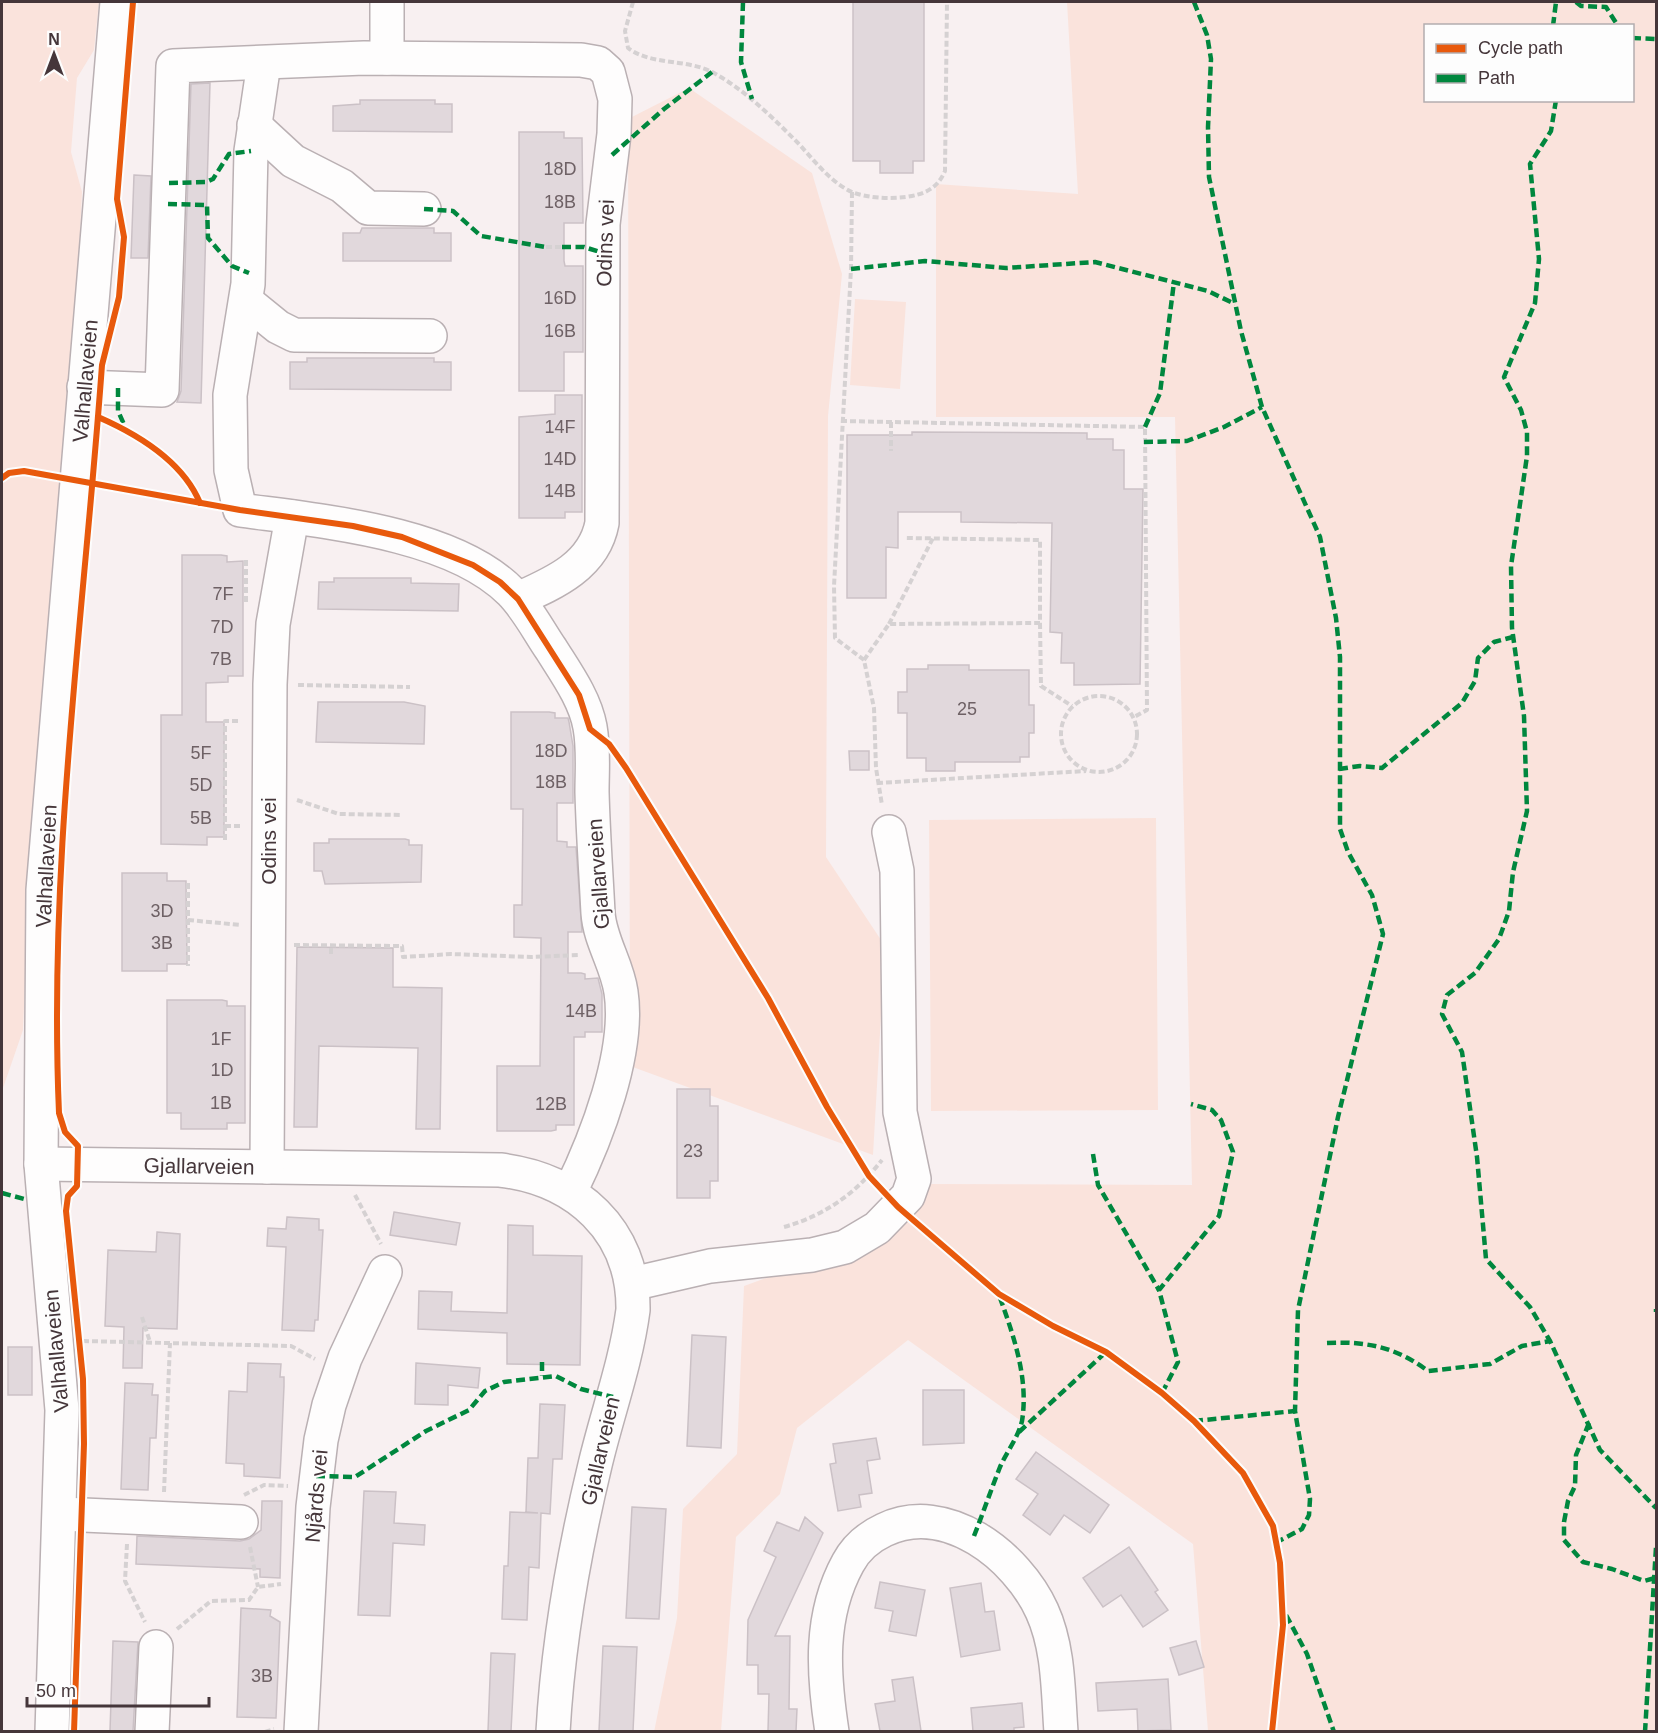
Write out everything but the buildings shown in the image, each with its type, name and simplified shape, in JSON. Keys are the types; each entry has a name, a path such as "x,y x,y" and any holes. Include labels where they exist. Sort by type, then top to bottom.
{"street":[{"name":"Valhallaveien","path":"52,1731 61,1514 61,1382 40,1164 44,881 117,2"},
{"path":"387,2 387,58"},
{"name":"Odins vei","path":"84,387 162,390 173,66 387,58 591,60 608,72 614,89 615,121 603,224 600,530 595,544 576,568 556,581 518,599"},
{"path":"240,510 231,470 230,395 246,302 248,198 254,125 264,63"},
{"path":"254,125 293,160 342,186 368,208 424,209"},
{"path":"246,302 278,327 294,335 429,336"},
{"name":"Gjallarveien","path":"240,510 353,526 428,546 485,572 518,599 555,656 586,713 592,745 598,911 606,947 622,996 620,1047 595,1136 570,1192"},
{"name":"Odins vei","path":"267,1167 270,684 273,624 292,517"},
{"path":"632,1284 734,1262 812,1255 845,1247 864,1238 889,1217 913,1187 912,1168 899,1100 897,870 889,832"},
{"name":"Gjallarveien","path":"40,1164 500,1170 542,1179 570,1192 600,1217 612,1234 628,1266 632,1284 630,1327 594,1467 569,1600 553,1731"},
{"name":"Njårds vei","path":"301,1731 315,1487 323,1430 339,1373 385,1272"},
{"path":"61,1514 142,1517 240,1509"},
{"path":"831,1731 826,1679 826,1624 832,1599 849,1562 861,1546 875,1534 906,1522 925,1522 948,1526 974,1536 1014,1570 1042,1610 1054,1656 1061,1731"},
{"path":"152,1731 156,1647"}],"path":[{"path":"633,2 625,31 628,48 641,58 680,62 712,72 741,90 771,116 833,180 852,192 882,197 913,196 926,192 941,179 946,161 946,2"},
{"path":"852,192 851,269 841,421 834,586 835,638 864,660 874,708 878,783 889,832"},
{"path":"546,247 562,247"},
{"path":"104,419 135,436 182,472 200,503"},
{"path":"841,421 1144,427 1147,710 1134,717"},
{"path":"891,422 891,451"},
{"path":"191,501 240,510"},
{"path":"906,538 1040,540 1041,686 1072,706"},
{"path":"864,660 889,624 933,538"},
{"path":"889,624 1040,623"},
{"path":"270,684 410,687"},
{"path":"878,783 1108,770 1126,761 1137,740 1134,717 1122,703 1106,696 1093,695 1072,706 1062,723 1062,743 1067,755 1076,765 1088,771"},
{"path":"225,840 225,722 269,721"},
{"path":"268,790 339,814 402,815"},
{"path":"188,883 188,966"},
{"path":"188,920 331,946 402,946 403,957 451,954 556,957 587,953 606,947"},
{"path":"331,946 331,954"},
{"path":"782,1228 822,1213 848,1197 864,1182 889,1151 905,1140"},
{"path":"352,1188 384,1250 385,1272"},
{"path":"142,1317 150,1342"},
{"path":"79,1341 291,1346 303,1350 339,1373"},
{"path":"170,1343 166,1482 142,1517 125,1581 156,1647 211,1601 249,1600 258,1587 247,1528 240,1509 264,1485 315,1487"},
{"path":"258,1587 309,1585"}],"shaded area":[{"path":"2,2 99,2 94,50 77,78 71,152 82,192 78,279 30,867 23,1030 2,1091"},
{"path":"1067,2 1656,2 1656,1731 1208,1731 1193,1544 908,1340 797,1428 780,1494 736,1537 721,1731 654,1732 677,1618 683,1509 737,1454 744,1286 900,1230 919,1184 1192,1185 1175,417 936,417 936,184 1078,194"},
{"path":"689,88 812,173 842,274 828,416 826,857 885,946 873,1155 630,1066 628,119"},
{"path":"855,299 906,302 900,389 850,385"},
{"path":"1156,818 1158,1110 931,1111 929,820"}],"marked path":[{"path":"743,2 741,62 752,99"},
{"path":"1194,2 1207,35 1211,59 1208,127 1209,177 1241,331 1262,407 1320,537 1336,618 1340,657 1340,829 1348,852 1372,895 1383,934 1338,1117 1298,1310 1295,1411 1310,1499 1309,1515 1302,1529 1277,1542"},
{"path":"1553,24 1556,2"},
{"path":"1576,2 1581,6 1606,7 1617,24"},
{"path":"1634,38 1656,39"},
{"path":"612,155 664,109 712,72"},
{"path":"1556,102 1551,131 1530,164 1539,259 1535,303 1504,377 1521,410 1527,432 1527,456 1511,566 1512,628 1524,716 1527,811 1513,872 1509,911 1499,939 1475,973 1447,995 1442,1014 1462,1052 1477,1157 1486,1259 1530,1307 1550,1341 1600,1450 1656,1508"},
{"path":"169,183 206,182 213,179 229,154 251,151"},
{"path":"168,204 207,205 208,238 232,266 249,273"},
{"path":"424,209 453,211 481,236 546,247"},
{"path":"562,247 584,247 603,253"},
{"path":"851,269 925,261 1006,268 1095,262 1208,291 1235,304"},
{"path":"1145,427 1160,393 1174,282"},
{"path":"118,388 118,411 127,431"},
{"path":"1144,442 1187,441 1224,427 1262,407"},
{"path":"1339,769 1360,766 1382,768 1462,703 1475,681 1478,658 1494,642 1513,637"},
{"path":"1162,1393 1178,1362 1159,1290 1219,1216 1233,1152 1221,1120 1212,1110 1191,1104"},
{"path":"1093,1154 1098,1185 1159,1290"},
{"path":"2,1193 28,1200"},
{"path":"974,1536 1000,1467 1018,1433 1024,1405 1018,1356 999,1295"},
{"path":"1327,1343 1355,1343 1380,1347 1404,1356 1428,1371 1490,1364 1522,1346 1550,1341"},
{"path":"1019,1432 1106,1352"},
{"path":"542,1362 542,1376"},
{"path":"316,1476 355,1477 426,1431 469,1410 485,1391 504,1382 556,1376 581,1389 613,1397"},
{"path":"1194,1421 1295,1411"},
{"path":"1589,1423 1576,1455 1575,1486 1568,1501 1564,1522 1564,1540 1583,1562 1612,1569 1644,1581 1655,1578"},
{"path":"1645,1732 1656,1547"},
{"path":"1286,1615 1307,1654 1334,1732"}],"cycle path":[{"path":"74,1732 84,1444 83,1379 66,1211 68,1196 77,1186 78,1146 65,1132 59,1113 57,1019 59,926 70,739 102,365 119,297 124,237 117,199 133,2"},
{"path":"98,417 143,441 171,462 192,488 200,503"},
{"path":"2,478 9,473 24,471 240,510 353,526 402,537 473,565 500,582 518,599 579,695 590,729 609,744 626,768 768,998 827,1107 869,1176 898,1207 999,1294 1053,1326 1106,1352 1162,1393 1194,1421 1243,1473 1273,1526 1280,1563 1283,1625 1272,1732"}]}
